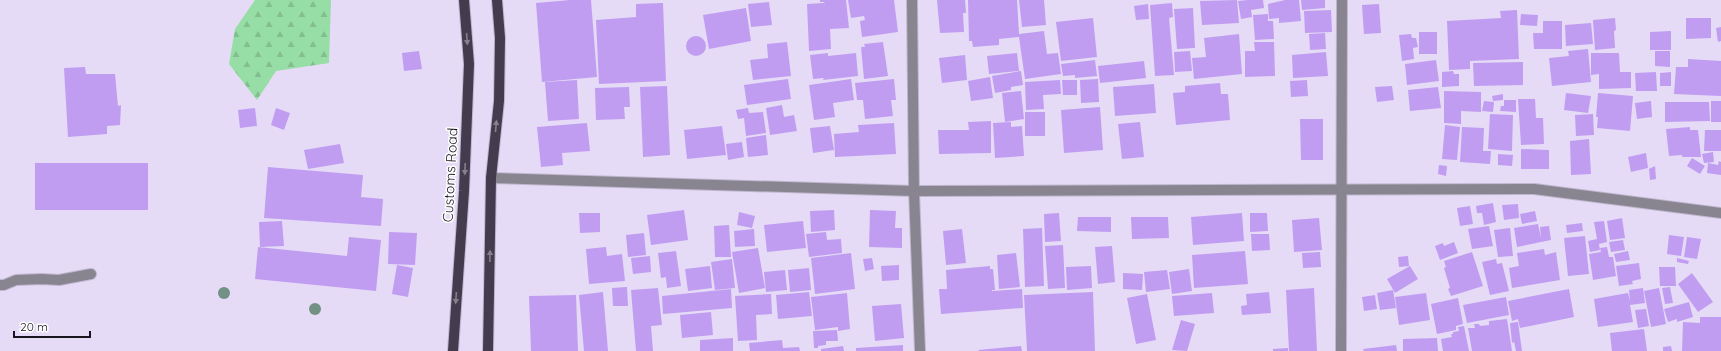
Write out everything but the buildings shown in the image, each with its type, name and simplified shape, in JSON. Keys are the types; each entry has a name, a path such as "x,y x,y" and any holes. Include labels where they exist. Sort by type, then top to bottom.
{"main road":[{"name":"Customs Road","path":"453,351 464,191 469,64 464,0"},
{"path":"488,351 491,178 499,101 500,38 497,0"}],"street":[{"path":"912,0 914,191 920,351"},
{"path":"1341,351 1342,0"},
{"path":"491,178 914,191 1534,189 1721,213"},
{"path":"0,285 16,280 59,280 91,274"}],"green space":[{"path":"255,0 331,0 329,63 276,71 257,100 229,64 235,29"}]}
